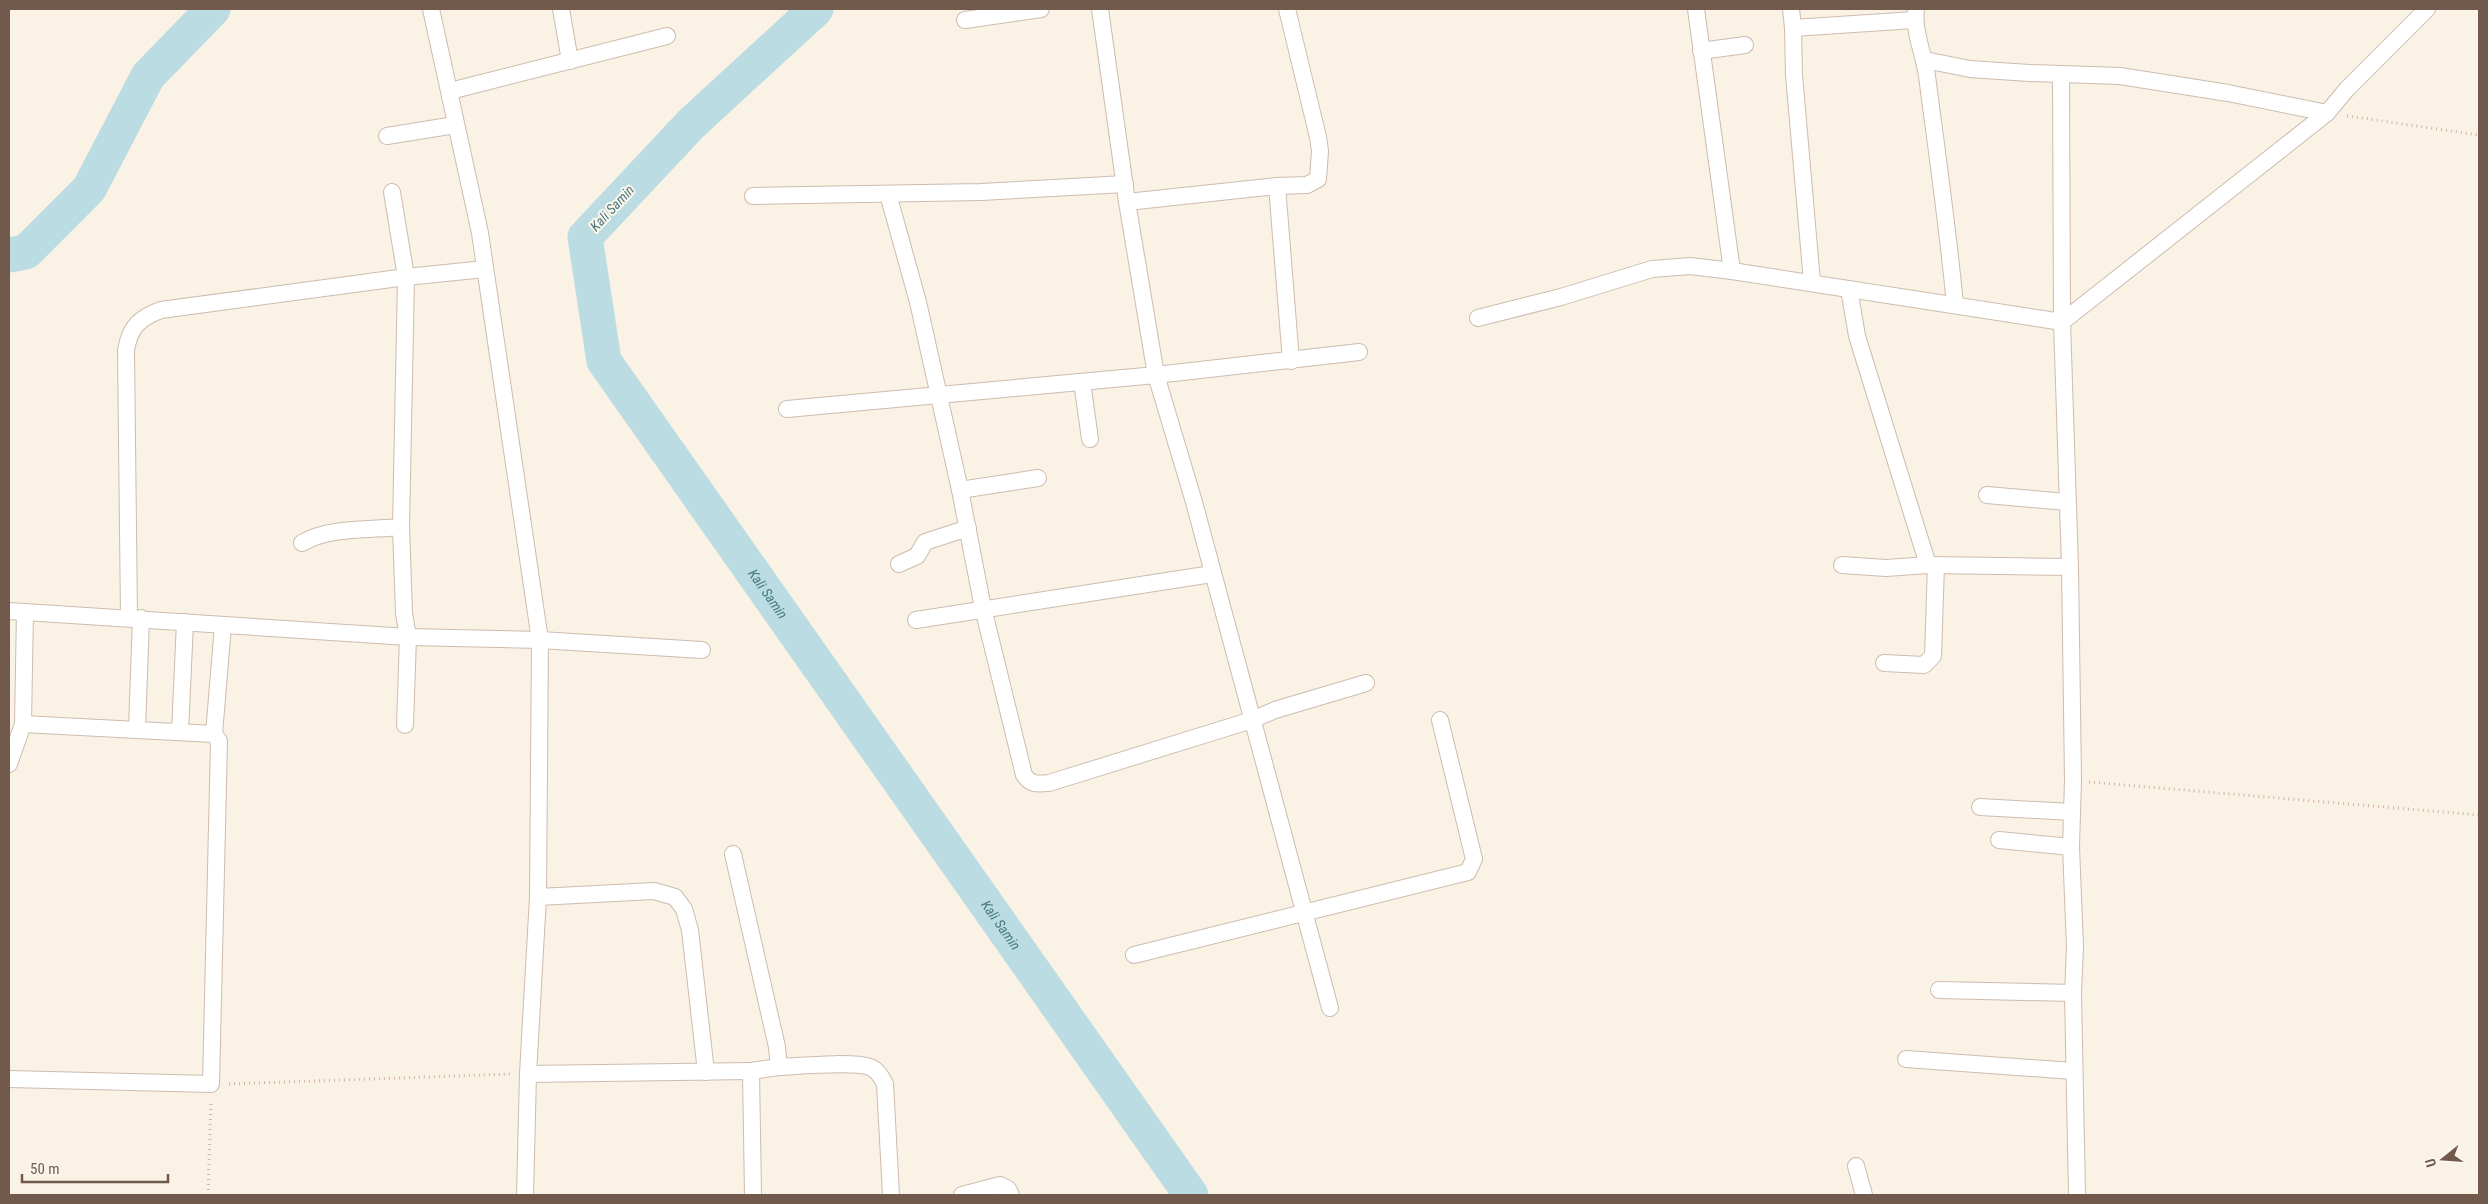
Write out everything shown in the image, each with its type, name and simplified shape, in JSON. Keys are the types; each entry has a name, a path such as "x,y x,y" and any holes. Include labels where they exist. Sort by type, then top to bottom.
{"street":[{"path":"431,9 450,91 455,125 476,213 540,640 538,897 528,1074 525,1195"},
{"path":"561,9 570,62"},
{"path":"965,20 1041,9"},
{"path":"1100,9 1124,184 1156,375 1194,502 1330,1008"},
{"path":"1127,202 1277,186 1308,185 1318,179 1320,167 1318,137 1287,9"},
{"path":"1696,9 1732,271"},
{"path":"1791,9 1794,75 1812,282"},
{"path":"1478,318 1561,297 1652,270 1690,266 1812,282 2062,322 2327,113 2413,15 2427,9"},
{"path":"1793,28 1915,14 1925,60 1950,247 1955,305"},
{"path":"450,91 667,36"},
{"path":"1702,51 1745,45"},
{"path":"1925,60 1970,69 2061,75 2120,76 2228,93 2327,113"},
{"path":"2061,75 2062,322 2070,567 2073,780 2071,847 2075,947 2072,993 2077,1195"},
{"path":"387,136 455,125"},
{"path":"753,196 888,194 1124,184"},
{"path":"1277,186 1290,361"},
{"path":"392,192 406,276 401,527 403,598 408,637 405,725"},
{"path":"888,194 918,302 960,490 983,608 1024,775 1034,784 1049,783 1366,683"},
{"path":"137,729 126,350 128,336 134,325 144,316 161,310 406,276 485,269"},
{"path":"1849,289 1857,336 1932,565 1934,656 1924,665 1884,663"},
{"path":"787,409 1156,375 1359,352"},
{"path":"1082,382 1090,439"},
{"path":"960,490 1038,478"},
{"path":"1987,495 2067,502"},
{"path":"302,543 327,534 401,527"},
{"path":"899,564 917,556 925,542 968,528"},
{"path":"1842,565 1886,568 1932,565 2070,567"},
{"path":"916,620 983,608 1212,574"},
{"path":"9,764 23,724 17,612 135,618 408,637 540,640 702,650"},
{"path":"180,732 186,622"},
{"path":"9,1079 211,1084 220,741 214,734 222,625"},
{"path":"1134,954 1468,872 1474,859 1471,841 1440,720"},
{"path":"23,724 214,734"},
{"path":"1980,807 2071,812"},
{"path":"1999,840 2071,847"},
{"path":"733,854 779,1067"},
{"path":"538,897 654,891 675,897 684,909 690,930 706,1072"},
{"path":"1939,990 2072,993"},
{"path":"1906,1060 2074,1071"},
{"path":"528,1074 751,1071 779,1067 856,1065 870,1067 879,1072 885,1084 891,1195"},
{"path":"751,1071 753,1195"},
{"path":"1856,1166 1864,1195"},
{"path":"962,1195 1000,1186 1008,1189 1011,1195"}],"path":[{"path":"2327,113 2479,135"},
{"path":"2073,780 2479,815"},
{"path":"208,1195 211,1084 528,1074"}],"waterway":[{"path":"9,255 26,252 89,189 148,76 213,9"},
{"name":"Kali Samin","path":"816,9 691,124 585,237 604,361 1191,1195"}]}
